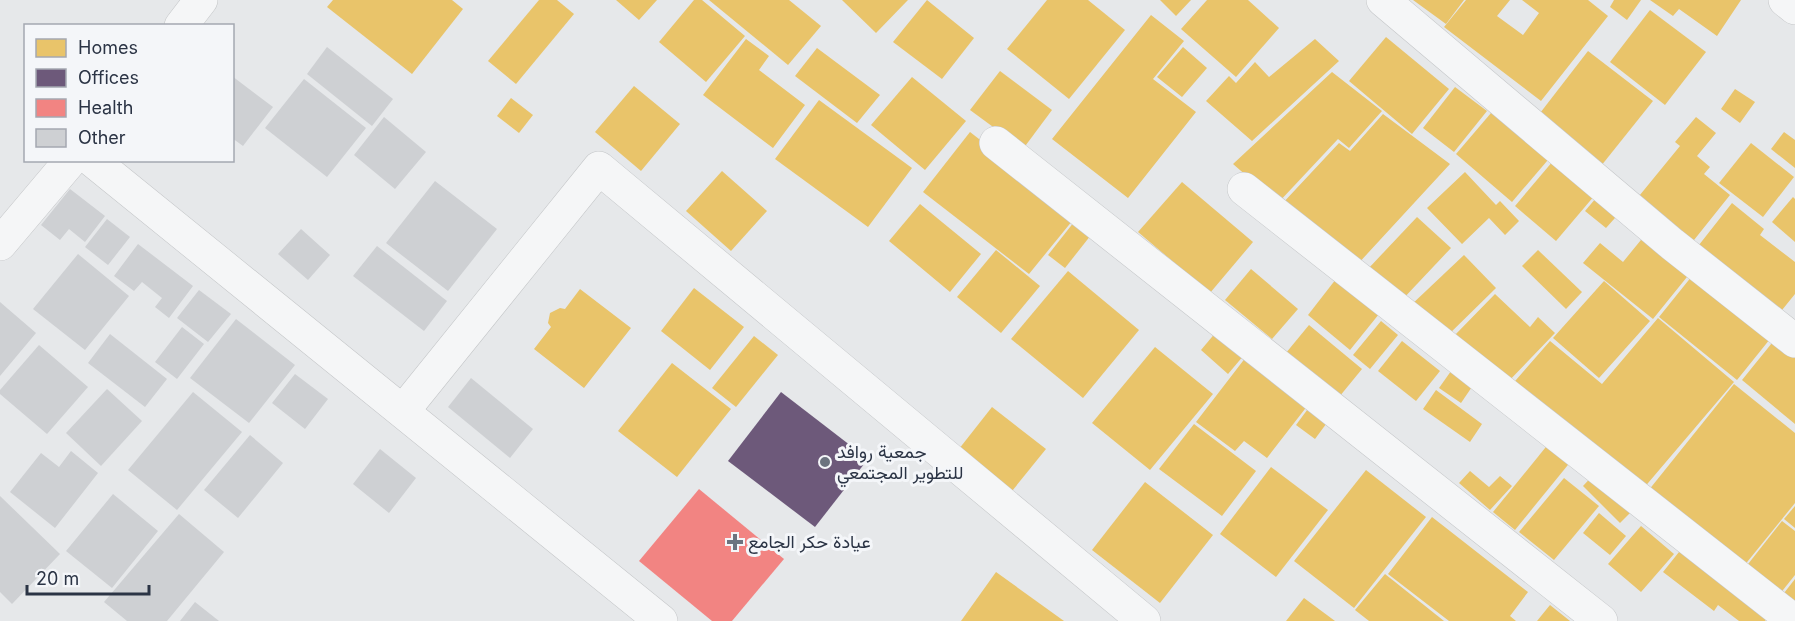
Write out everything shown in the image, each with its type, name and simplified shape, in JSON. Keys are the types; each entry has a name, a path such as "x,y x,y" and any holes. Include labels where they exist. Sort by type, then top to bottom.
{"street":[{"path":"183,24 201,0"},
{"path":"1383,0 1672,244 1795,341"},
{"path":"1785,0 1795,8"},
{"path":"996,143 1601,621"},
{"path":"0,244 69,162"},
{"path":"94,162 661,621"},
{"path":"403,411 599,168 1144,621"},
{"path":"1244,189 1794,621"}],"building: Homes":[{"path":"333,0 452,0 463,9 412,74 327,7"},
{"path":"539,0 557,0 574,14 516,84 488,61"},
{"path":"616,0 657,0 639,20"},
{"path":"694,0 702,0 745,36 706,82 659,42"},
{"path":"709,0 789,0 821,26 788,65"},
{"path":"842,0 908,0 876,33"},
{"path":"927,0 974,38 942,79 893,42"},
{"path":"1047,0 1088,0 1125,30 1069,99 1007,49"},
{"path":"1160,0 1191,0 1176,16"},
{"path":"1207,0 1248,0 1279,28 1236,77 1181,29"},
{"path":"1413,0 1464,0 1446,24"},
{"path":"1466,0 1510,0 1497,16 1523,35 1539,13 1522,0 1588,0 1608,16 1541,101 1444,27"},
{"path":"1614,0 1641,0 1627,20 1610,7"},
{"path":"1650,0 1741,0 1717,36 1679,9 1673,16"},
{"path":"1650,10 1706,52 1665,105 1610,62"},
{"path":"1151,15 1184,41 1153,79 1196,112 1128,198 1052,139"},
{"path":"1386,37 1449,89 1412,134 1349,81"},
{"path":"746,39 769,56 759,70 805,105 773,148 703,95"},
{"path":"1315,39 1339,61 1252,141 1206,101 1229,76 1236,83 1255,62 1269,77"},
{"path":"1183,47 1207,68 1182,97 1157,77"},
{"path":"817,48 880,95 857,123 795,76"},
{"path":"1588,51 1653,101 1601,166 1537,117"},
{"path":"1000,71 1052,110 1023,149 970,110"},
{"path":"1332,72 1382,111 1349,148 1338,139 1278,203 1233,164"},
{"path":"912,77 966,121 925,170 871,125"},
{"path":"634,86 680,124 641,171 595,132"},
{"path":"1455,87 1487,111 1454,152 1423,128"},
{"path":"1735,89 1755,102 1740,123 1721,109"},
{"path":"511,98 533,115 519,133 497,116"},
{"path":"819,100 912,168 868,227 775,159"},
{"path":"1497,106 1553,154 1512,202 1456,154"},
{"path":"1383,114 1450,164 1356,266 1281,205 1339,143 1350,151"},
{"path":"1696,117 1716,133 1697,156 1710,167 1704,174 1730,195 1690,245 1635,201 1680,146 1675,142"},
{"path":"970,132 1077,215 1029,274 923,192"},
{"path":"1784,132 1795,140 1795,168 1771,149"},
{"path":"1751,143 1794,177 1763,217 1719,183"},
{"path":"1553,161 1595,195 1556,241 1515,206"},
{"path":"722,171 767,211 731,251 686,211"},
{"path":"1465,172 1496,205 1500,201 1519,221 1505,235 1489,218 1462,244 1427,208"},
{"path":"1182,182 1253,242 1210,293 1138,232"},
{"path":"1602,191 1623,209 1606,228 1585,211"},
{"path":"1793,197 1795,199 1795,242 1772,222"},
{"path":"1732,203 1764,229 1760,235 1795,262 1795,294 1778,315 1695,250"},
{"path":"920,204 981,254 950,292 889,241"},
{"path":"1417,217 1451,248 1401,301 1367,270"},
{"path":"1074,222 1091,235 1065,268 1048,255"},
{"path":"1645,235 1691,272 1653,319 1583,263 1600,243 1623,262"},
{"path":"996,250 1040,286 1001,333 957,297"},
{"path":"1538,250 1582,292 1566,309 1522,266"},
{"path":"1464,255 1496,288 1442,341 1409,307"},
{"path":"1251,269 1298,309 1272,339 1225,300"},
{"path":"1068,271 1139,330 1083,398 1011,339"},
{"path":"1692,276 1770,339 1737,380 1659,317"},
{"path":"1336,279 1379,314 1350,350 1308,315"},
{"path":"1604,281 1650,321 1599,378 1553,338"},
{"path":"694,288 744,327 710,370 661,331"},
{"path":"580,289 631,328 584,388 534,349 551,327 548,323 550,313 560,308 565,309"},
{"path":"1495,294 1530,327 1538,317 1555,333 1505,385 1454,336"},
{"path":"1658,318 1734,382 1637,496 1509,388 1550,341 1602,384"},
{"path":"1381,321 1398,335 1370,369 1353,355"},
{"path":"1222,325 1250,348 1228,374 1201,350"},
{"path":"1309,325 1362,369 1335,402 1281,359"},
{"path":"754,336 778,355 736,407 712,388"},
{"path":"1776,338 1795,353 1795,424 1742,380"},
{"path":"1402,341 1440,371 1416,401 1378,371"},
{"path":"1155,347 1213,394 1150,470 1092,423"},
{"path":"1246,357 1308,405 1267,458 1244,441 1235,451 1196,422"},
{"path":"672,363 731,409 677,477 618,431"},
{"path":"1456,364 1478,378 1461,403 1439,388"},
{"path":"1734,384 1795,433 1795,503 1739,572 1644,496"},
{"path":"1436,390 1482,424 1470,442 1423,409"},
{"path":"1313,402 1332,416 1315,439 1296,425"},
{"path":"992,407 1046,449 1008,496 955,454"},
{"path":"1194,424 1256,471 1222,516 1159,469"},
{"path":"1554,437 1576,455 1515,530 1493,512"},
{"path":"1271,467 1328,510 1276,577 1220,534"},
{"path":"1366,470 1426,517 1354,608 1294,561"},
{"path":"1598,470 1636,507 1620,523 1583,486"},
{"path":"1470,471 1489,487 1500,476 1512,486 1490,510 1459,483"},
{"path":"1564,478 1599,506 1554,560 1519,532"},
{"path":"1145,482 1213,535 1160,603 1092,550"},
{"path":"1795,506 1795,528 1784,519"},
{"path":"1599,513 1626,536 1610,555 1583,533"},
{"path":"1432,517 1528,592 1510,616 1516,621 1449,621 1388,574"},
{"path":"1782,521 1795,531 1795,575 1775,600 1741,573"},
{"path":"1641,526 1674,554 1641,592 1608,564"},
{"path":"1687,542 1774,609 1765,621 1739,621 1718,605 1714,611 1663,572"},
{"path":"996,572 1064,621 961,621"},
{"path":"1385,574 1444,621 1369,621 1355,610"},
{"path":"1795,579 1795,616 1777,602"},
{"path":"1304,598 1335,621 1286,621"},
{"path":"1550,605 1570,621 1537,621"}],"building: Offices":[{"path":"781,392 868,459 815,527 728,461"}],"building: Health":[{"path":"699,489 784,559 732,621 712,621 639,561"}],"building: Other":[{"path":"327,47 393,99 372,126 307,74"},
{"path":"234,78 273,107 243,146 234,139"},
{"path":"304,79 366,128 327,177 265,128"},
{"path":"384,117 426,152 395,189 354,155"},
{"path":"435,181 497,229 448,291 386,243"},
{"path":"70,189 105,216 85,242 69,229 60,240 41,225"},
{"path":"107,219 130,237 108,265 85,247"},
{"path":"301,229 330,255 308,280 278,254"},
{"path":"138,244 193,286 169,318 155,307 162,298 142,282 134,291 114,276"},
{"path":"377,246 447,301 424,331 353,276"},
{"path":"78,254 129,296 85,350 33,309"},
{"path":"199,290 231,314 208,342 177,318"},
{"path":"0,302 36,333 0,376"},
{"path":"236,319 295,365 249,423 190,378"},
{"path":"182,327 204,344 177,379 155,362"},
{"path":"110,334 167,379 145,407 88,363"},
{"path":"39,345 88,387 47,434 0,394 0,390"},
{"path":"295,374 328,399 305,429 272,403"},
{"path":"471,378 533,429 510,458 448,407"},
{"path":"107,389 142,421 101,466 66,433"},
{"path":"193,392 242,432 177,510 128,470"},
{"path":"250,435 283,463 238,518 204,490"},
{"path":"380,449 416,478 389,513 353,484"},
{"path":"71,451 98,473 55,528 10,492 41,453 59,467"},
{"path":"113,494 158,531 112,588 66,551"},
{"path":"0,496 60,554 12,604 0,592"},
{"path":"179,514 224,552 167,621 127,621 104,602"},
{"path":"195,602 219,621 180,621"}],"place":[{"name":"جمعية روافد للتطوير المجتمعي","path":"825,462"},
{"name":"عيادة حكر الجامع","path":"735,542"}]}
